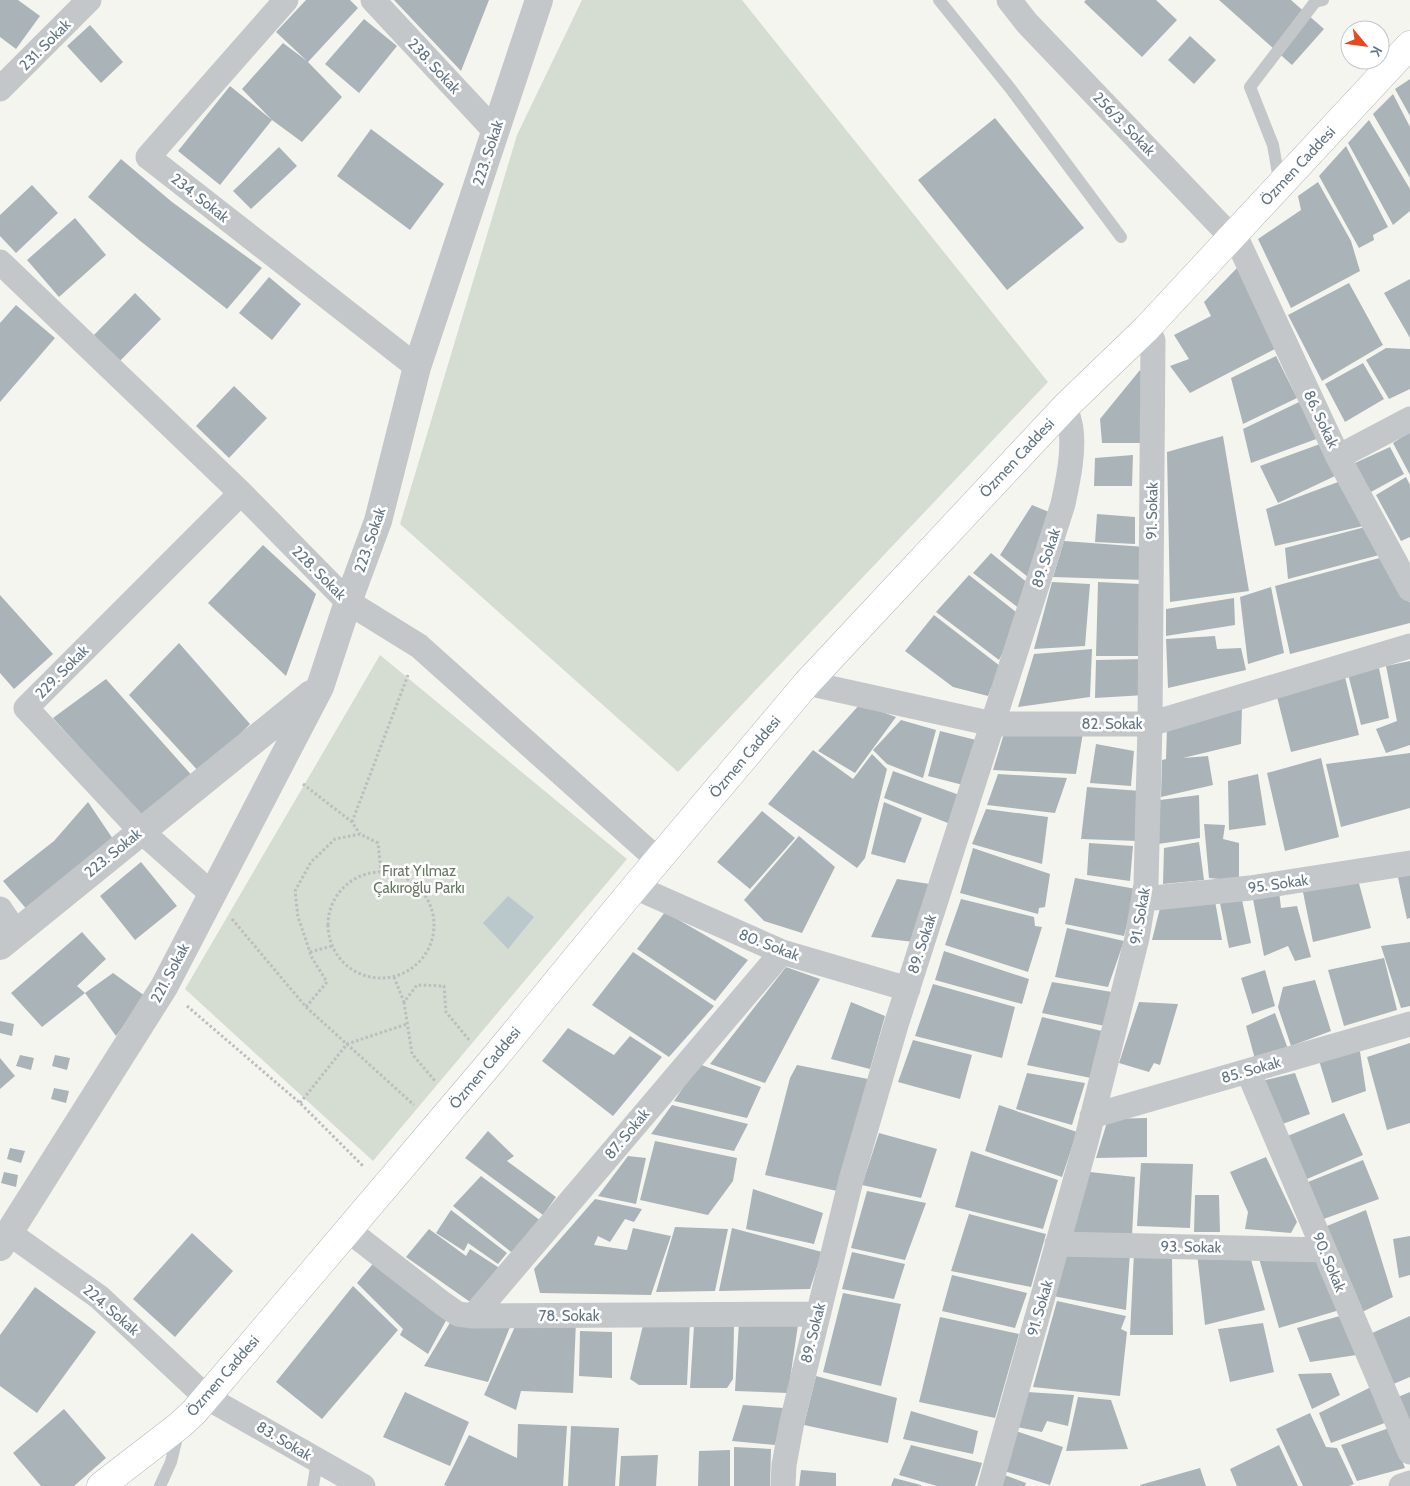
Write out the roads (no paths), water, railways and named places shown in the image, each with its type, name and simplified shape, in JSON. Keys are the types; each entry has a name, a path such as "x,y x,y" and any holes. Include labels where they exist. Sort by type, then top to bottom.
{"main road":[{"name":"Özmen Caddesi","path":"101,1486 180,1425 206,1397 490,1064 634,887 807,683 1066,406 1236,241 1280,186 1410,45"},
{"path":"128,1486 136,1479 180,1425"}],"street":[{"name":"234. Sokak","path":"286,0 148,157 417,367"},
{"name":"238. Sokak","path":"373,0 496,132"},
{"name":"223. Sokak","path":"8,940 320,687 348,602 378,521 417,367 539,0"},
{"name":"256/3. Sokak","path":"1009,0 1027,23 1236,241"},
{"name":"231. Sokak","path":"0,89 88,1"},
{"name":"86. Sokak","path":"1236,241 1338,457 1410,589"},
{"name":"228. Sokak","path":"1,264 241,493 348,602 419,646 658,860"},
{"name":"91. Sokak","path":"990,1486 1092,1116 1137,938 1144,899 1150,724 1154,340 1146,329"},
{"name":"89. Sokak","path":"783,1486 784,1465 792,1422 851,1180 908,989 1063,504 1067,487 1071,444 1071,429 1066,406"},
{"path":"1338,457 1410,419"},
{"name":"229. Sokak","path":"212,894 141,831 26,708 241,493"},
{"name":"82. Sokak","path":"807,683 993,724 1150,724 1410,646"},
{"name":"221. Sokak","path":"4,1240 164,987 320,687"},
{"name":"95. Sokak","path":"1144,899 1250,888 1410,863"},
{"name":"80. Sokak","path":"634,887 782,952 908,989"},
{"path":"0,910 8,940"},
{"name":"87. Sokak","path":"473,1316 782,952"},
{"name":"85. Sokak","path":"1092,1116 1410,1024"},
{"name":"90. Sokak","path":"1248,1071 1410,1452"},
{"name":"78. Sokak","path":"348,1230 458,1314 473,1316 818,1314"},
{"name":"224. Sokak","path":"4,1240 99,1296 206,1397"},
{"name":"93. Sokak","path":"1057,1244 1324,1250"},
{"name":"83. Sokak","path":"206,1397 363,1486"},
{"path":"1401,1486 1410,1483"}],"lane":[{"path":"939,0 1010,88 1121,237"},
{"path":"1280,186 1273,145 1250,86 1316,2 1323,0"},
{"path":"160,1486 171,1462 180,1425"},
{"path":"313,1486 317,1461"}],"park label":[{"name":"Fırat Yılmaz Çakıroğlu Parkı","path":"419,880"}]}
